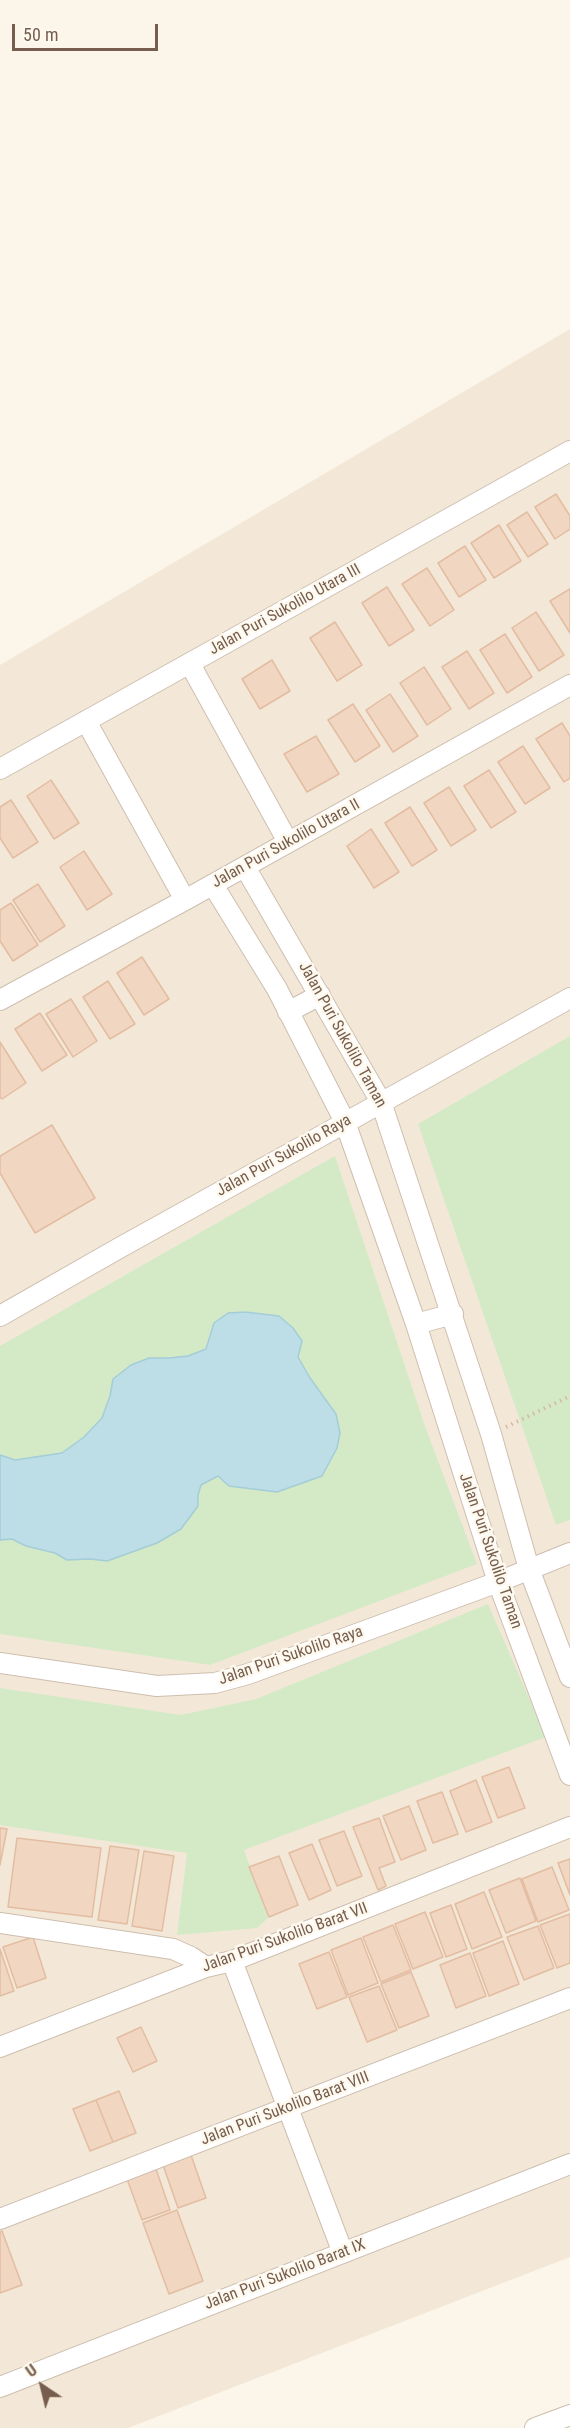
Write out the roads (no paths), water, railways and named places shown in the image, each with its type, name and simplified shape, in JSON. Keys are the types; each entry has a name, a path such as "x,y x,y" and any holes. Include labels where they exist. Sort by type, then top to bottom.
{"street":[{"name":"Jalan Puri Sukolilo Utara III","path":"0,769 570,451"},
{"path":"190,664 288,843"},
{"name":"Jalan Puri Sukolilo Utara II","path":"0,1000 213,885 570,685"},
{"path":"86,722 185,900"},
{"name":"Jalan Puri Sukolilo Taman","path":"245,867 381,1102 420,1223 453,1314 491,1434 529,1569 570,1677"},
{"name":"Jalan Puri Sukolilo Taman","path":"213,885 277,989 345,1122 416,1324 498,1582 570,1775"},
{"path":"288,1012 320,996"},
{"name":"Jalan Puri Sukolilo Raya","path":"0,1316 570,998"},
{"path":"416,1324 453,1314"},
{"name":"Jalan Puri Sukolilo Raya","path":"0,1662 157,1686 215,1683 248,1674 498,1582 570,1553"},
{"path":"538,1687 570,1677"},
{"name":"Jalan Puri Sukolilo Barat VII","path":"0,2047 206,1967 232,1961 570,1827"},
{"path":"0,1923 173,1948 206,1967"},
{"path":"232,1961 343,2253"},
{"name":"Jalan Puri Sukolilo Barat VIII","path":"0,2219 570,1998"},
{"name":"Jalan Puri Sukolilo Barat IX","path":"0,2387 570,2164"},
{"path":"535,2428 570,2415"}],"water":[{"path":"245,1312 279,1316 293,1328 302,1341 298,1357 336,1414 340,1433 337,1448 322,1476 277,1492 229,1486 218,1476 201,1485 198,1506 181,1529 157,1543 107,1561 67,1560 55,1553 26,1546 12,1539 0,1540 0,1455 15,1460 62,1453 84,1437 102,1418 113,1379 131,1365 149,1358 188,1356 206,1349 214,1323 228,1313"}]}
